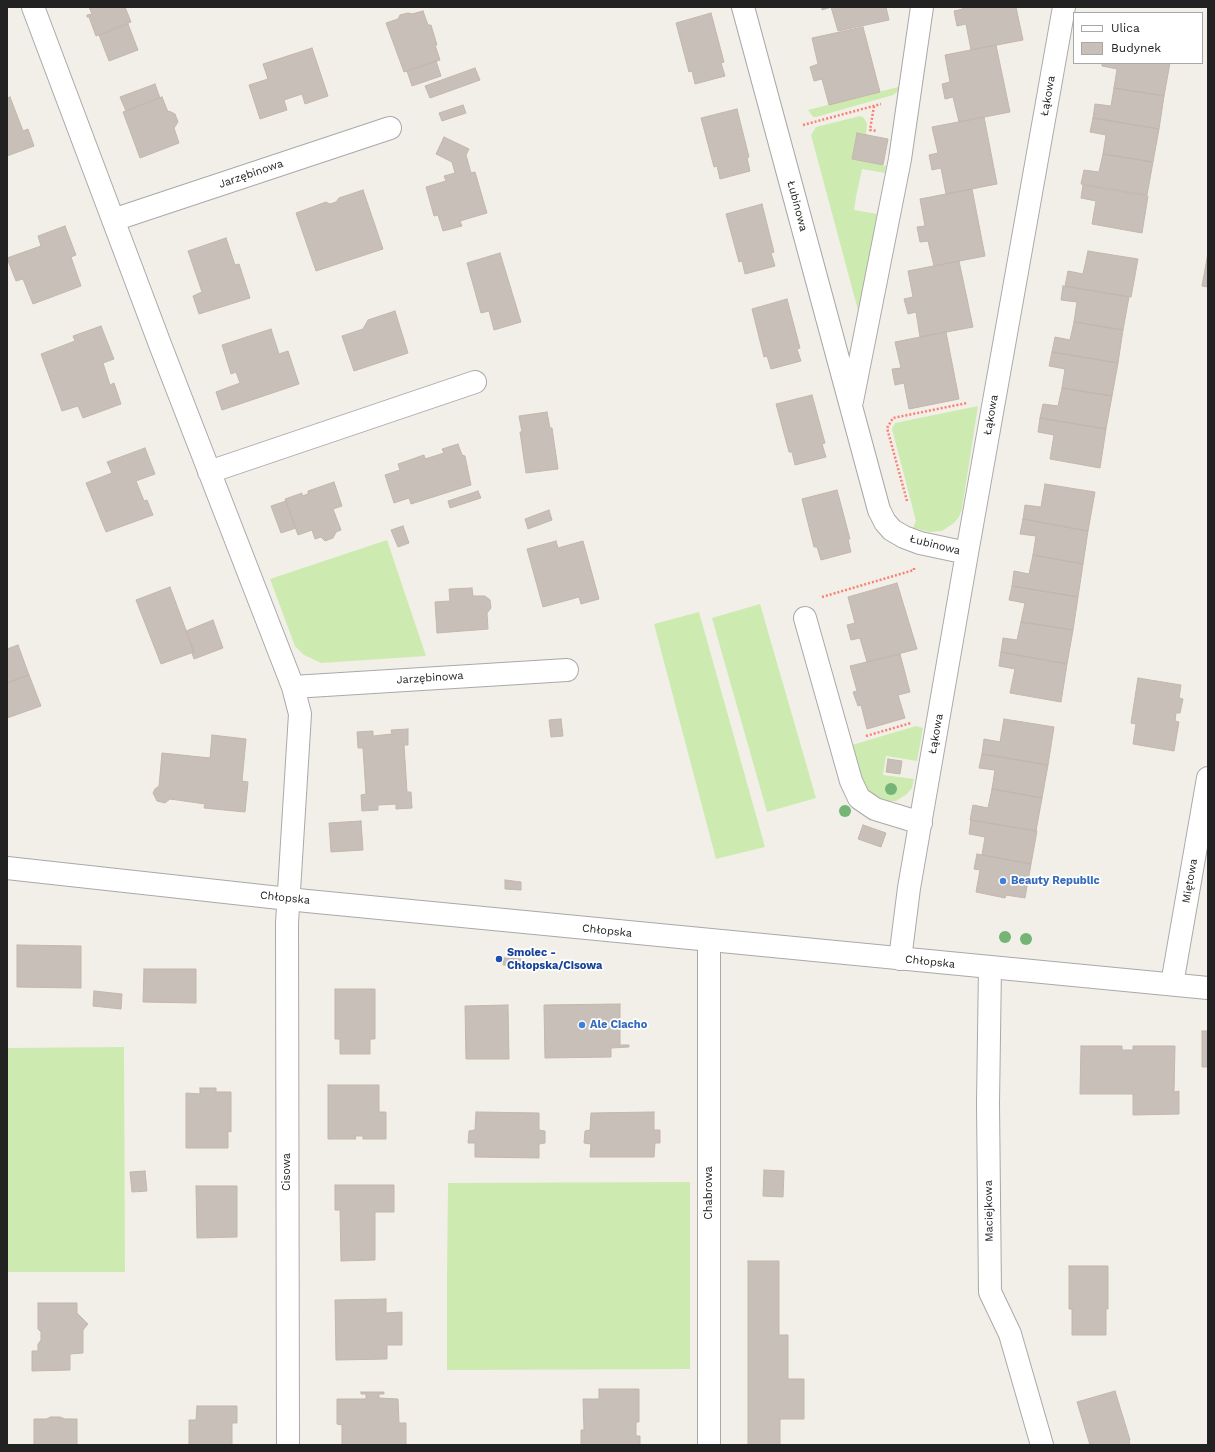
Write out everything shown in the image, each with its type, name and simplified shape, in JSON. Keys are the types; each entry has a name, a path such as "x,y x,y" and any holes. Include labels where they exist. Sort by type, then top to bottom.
{"street":[{"path":"33,7 209,472 293,686 300,714 288,899"},
{"name":"Łubinowa","path":"743,7 879,510 885,522 892,530 912,540 967,553"},
{"name":"Łubinowa","path":"851,406 900,159 922,7"},
{"name":"Łąkowa","path":"900,959 909,888 993,402 1064,7"},
{"name":"Jarzębinowa","path":"113,220 390,128"},
{"path":"209,472 475,382"},
{"path":"804,618 840,743 859,798 875,809 921,823"},
{"name":"Jarzębinowa","path":"293,686 566,670"},
{"name":"Miętowa","path":"1172,984 1208,778"},
{"name":"Chłopska","path":"7,868 288,899 709,941 1208,988"},
{"name":"Cisowa","path":"288,899 288,1445"},
{"name":"Chabrowa","path":"709,941 709,1445"},
{"name":"Maciejkowa","path":"990,967 988,1103 990,1292 1010,1334 1042,1445"}],"path":[{"path":"778,133 909,96"},
{"path":"804,618 822,612 819,598 914,570 912,540 905,522 910,512 887,428 893,418 979,400 993,402"},
{"path":"840,743 916,722 938,727"}],"green space":[{"path":"902,86 900,90 893,95 816,117 813,117 808,110"},
{"path":"860,116 863,117 867,123 866,135 857,134 852,159 886,166 885,173 862,169 856,197 854,210 877,214 859,314 811,135 816,127"},
{"path":"978,406 962,509 959,517 954,523 942,531 930,532 913,528 916,521 892,429 895,423"},
{"path":"387,540 426,656 321,663 304,655 295,646 270,579"},
{"path":"760,604 816,798 767,812 712,618"},
{"path":"699,612 765,847 716,859 654,624"},
{"path":"916,726 923,728 917,761 886,756 883,775 914,779 912,788 907,794 896,801 884,801 871,795 865,787 852,745"},
{"path":"124,1047 125,1272 7,1272 7,1048"},
{"path":"690,1182 690,1369 447,1370 448,1183"}],"building":[{"path":"89,7 125,7 131,22 96,36 89,17 87,17 87,15 92,14"},
{"path":"822,7 831,7 822,10"},
{"path":"831,7 886,7 889,20 838,31"},
{"path":"962,7 1016,7 1023,40 971,50 966,24 957,26 954,11 963,9"},
{"path":"423,11 428,25 431,25 440,60 404,72 386,23 398,19 400,15"},
{"path":"711,13 724,62 721,63 725,76 695,84 692,71 689,72 676,23"},
{"path":"128,24 138,50 109,61 99,35"},
{"path":"863,27 880,92 829,105 822,79 814,81 810,67 818,64 812,38"},
{"path":"996,45 1010,112 959,122 953,97 945,99 942,84 950,82 945,55"},
{"path":"312,48 328,96 305,104 302,94 284,100 287,110 260,119 249,85 268,79 263,64"},
{"path":"436,61 441,76 412,86 407,71"},
{"path":"1102,64 1170,64 1164,96 1114,88 1117,69 1102,66"},
{"path":"475,68 480,80 430,98 425,86"},
{"path":"155,84 160,98 126,111 120,97"},
{"path":"1114,88 1164,96 1159,129 1093,118 1095,104 1111,106"},
{"path":"10,97 23,131 28,129 34,146 7,156 7,98"},
{"path":"162,97 168,112 169,111 175,114 178,122 174,128 179,143 140,158 123,112"},
{"path":"463,105 466,113 442,121 439,113"},
{"path":"737,109 749,157 747,158 750,171 720,179 717,166 714,167 701,118"},
{"path":"984,117 997,184 946,194 941,168 932,170 929,155 938,153 932,127"},
{"path":"1093,118 1159,129 1153,162 1103,154 1106,135 1090,132"},
{"path":"857,133 888,139 883,165 852,159"},
{"path":"444,137 469,149 466,155 471,173 475,172 487,213 460,221 462,226 443,231 438,215 434,216 426,187 446,181 444,176 455,173 452,162 436,154"},
{"path":"1103,154 1153,162 1147,195 1081,184 1084,170 1099,172"},
{"path":"1083,185 1148,196 1142,233 1092,224 1096,201 1081,198"},
{"path":"972,189 985,256 934,266 928,241 920,242 917,227 925,226 920,199"},
{"path":"363,190 383,249 316,271 296,213 326,202 330,204 336,202 339,198"},
{"path":"762,204 774,252 771,253 775,266 745,274 742,261 739,262 726,214"},
{"path":"65,226 76,255 71,257 81,286 33,304 23,279 16,281 7,258 41,246 38,236"},
{"path":"226,238 235,265 239,264 250,298 199,314 193,296 202,292 188,251"},
{"path":"1088,251 1138,259 1131,297 1065,286 1068,271 1083,274"},
{"path":"500,253 521,322 494,330 489,311 481,313 467,263"},
{"path":"1208,253 1208,287 1202,286"},
{"path":"959,261 973,327 920,337 916,312 908,314 904,299 913,297 908,271"},
{"path":"1063,286 1129,297 1123,330 1074,322 1077,302 1061,300"},
{"path":"787,299 800,348 797,349 801,361 771,369 767,356 764,357 752,309"},
{"path":"395,311 408,353 354,371 342,336 363,329 368,320"},
{"path":"1074,322 1123,330 1118,363 1052,352 1055,337 1070,340"},
{"path":"101,326 114,359 103,363 110,385 114,383 121,404 83,418 78,406 62,411 41,354 75,341 73,336"},
{"path":"271,329 279,354 288,351 299,384 222,410 216,392 240,383 236,372 231,374 222,345"},
{"path":"946,332 959,399 909,409 904,383 895,385 892,369 901,368 895,342"},
{"path":"1052,352 1118,363 1112,396 1062,388 1065,369 1049,366"},
{"path":"1062,388 1112,396 1106,429 1040,418 1043,404 1058,406"},
{"path":"812,395 825,443 822,444 826,457 795,465 792,452 789,452 776,404"},
{"path":"547,412 550,428 552,428 558,469 526,473 519,416"},
{"path":"1040,418 1106,429 1100,468 1050,459 1054,435 1038,432"},
{"path":"458,444 462,455 465,456 471,485 411,504 409,498 394,503 385,475 400,470 398,464 424,455 425,459 444,453 442,449"},
{"path":"145,448 155,474 136,481 144,501 147,500 153,515 106,532 86,483 112,473 107,462"},
{"path":"334,482 342,506 333,509 341,530 336,532 333,538 325,541 321,537 315,539 312,530 298,535 285,499 302,493 302,496 308,494 308,491"},
{"path":"1045,484 1095,492 1088,531 1023,519 1025,505 1041,507"},
{"path":"837,490 850,539 848,539 851,552 821,560 817,547 814,547 802,499"},
{"path":"478,491 481,498 450,508 448,501"},
{"path":"286,501 296,528 281,533 271,506"},
{"path":"549,510 552,520 528,529 525,519"},
{"path":"1023,519 1088,531 1083,564 1033,555 1036,536 1020,534"},
{"path":"403,526 409,543 398,547 391,530"},
{"path":"556,541 558,548 583,541 599,599 581,604 579,597 543,607 527,549"},
{"path":"1033,555 1083,564 1078,597 1012,586 1014,571 1029,574"},
{"path":"897,583 917,649 867,662 860,638 851,640 847,625 855,623 848,597"},
{"path":"1012,586 1078,597 1073,630 1021,622 1025,603 1009,600"},
{"path":"170,587 194,652 161,664 136,600"},
{"path":"472,588 473,596 485,596 490,600 491,608 487,613 488,629 437,633 435,602 450,601 449,589"},
{"path":"213,620 223,648 194,659 192,653 194,652 186,631"},
{"path":"1021,622 1073,630 1067,664 1001,652 1003,638 1017,640"},
{"path":"18,645 29,675 7,683 7,649"},
{"path":"1001,652 1067,664 1061,702 1010,693 1015,669 999,666"},
{"path":"900,654 910,692 898,695 905,718 867,729 861,705 858,706 853,692 857,691 850,666"},
{"path":"29,675 41,706 7,718 7,683"},
{"path":"1138,678 1181,685 1179,698 1183,699 1180,713 1176,713 1175,721 1179,722 1174,751 1133,744 1136,724 1131,723"},
{"path":"561,719 563,736 551,737 549,720"},
{"path":"1004,719 1054,727 1048,765 982,754 984,739 1000,742"},
{"path":"408,729 408,745 404,745 407,792 411,792 412,808 396,809 396,804 378,805 378,810 362,811 361,795 366,794 363,748 358,748 357,732 373,731 373,736 392,734 391,730"},
{"path":"212,735 246,739 242,781 248,782 245,812 204,808 205,804 170,799 165,803 157,801 153,793 159,786 162,753 210,758"},
{"path":"982,754 1048,765 1042,798 992,789 995,770 979,768"},
{"path":"888,759 902,761 900,774 886,772"},
{"path":"992,789 1042,798 1036,831 970,820 973,805 988,808"},
{"path":"971,820 1037,831 1031,864 982,855 985,837 969,834"},
{"path":"361,821 363,850 331,852 329,823"},
{"path":"863,825 886,833 881,847 858,839"},
{"name":"Beauty Republic","path":"977,854 1031,864 1025,898 1006,895 1005,898 976,892 980,870 974,869"},
{"path":"505,880 521,882 521,890 505,889"},
{"path":"17,945 81,946 81,988 17,987"},
{"path":"504,958 521,959 520,966 503,965"},
{"path":"144,969 196,969 196,1003 143,1002"},
{"path":"335,989 375,989 375,1039 370,1039 370,1054 340,1054 340,1039 335,1039"},
{"path":"94,991 122,994 121,1009 93,1006"},
{"name":"Ale Ciacho","path":"620,1004 620,1045 629,1045 629,1047 611,1048 611,1057 545,1058 544,1005"},
{"path":"508,1005 509,1059 466,1059 465,1006"},
{"path":"1202,1031 1208,1031 1208,1067 1202,1067"},
{"path":"1081,1046 1122,1046 1122,1050 1133,1050 1133,1046 1175,1046 1174,1092 1179,1091 1179,1114 1133,1115 1133,1094 1080,1094"},
{"path":"328,1085 379,1085 379,1112 386,1112 386,1139 363,1139 363,1136 355,1136 356,1139 328,1139"},
{"path":"200,1088 216,1088 216,1092 231,1092 231,1132 228,1131 228,1148 186,1148 186,1093 200,1094"},
{"path":"476,1112 539,1113 539,1130 545,1131 545,1143 539,1144 539,1158 475,1157 475,1143 468,1143 469,1131 475,1130"},
{"path":"654,1112 654,1130 660,1130 660,1143 655,1143 654,1157 590,1157 591,1144 584,1143 585,1131 590,1130 591,1113"},
{"path":"764,1170 784,1171 783,1197 763,1196"},
{"path":"145,1171 147,1191 132,1192 130,1172"},
{"path":"335,1185 394,1185 394,1212 375,1212 375,1260 341,1261 340,1210 335,1210"},
{"path":"196,1186 237,1186 237,1237 197,1238"},
{"path":"748,1261 779,1261 779,1335 788,1335 788,1379 804,1379 804,1419 780,1419 780,1445 748,1445"},
{"path":"1069,1266 1108,1266 1108,1309 1106,1309 1106,1335 1072,1335 1072,1309 1069,1309"},
{"path":"386,1299 386,1313 402,1312 402,1345 387,1345 387,1359 336,1360 335,1300"},
{"path":"38,1303 77,1303 77,1313 88,1324 83,1330 83,1353 70,1354 70,1370 32,1371 32,1351 38,1351 38,1344 41,1340 41,1332 38,1329"},
{"path":"599,1389 639,1389 639,1422 636,1422 636,1436 640,1436 640,1445 581,1445 581,1430 584,1430 583,1399 599,1399"},
{"path":"1115,1391 1130,1440 1130,1445 1090,1445 1077,1402"},
{"path":"361,1392 384,1392 384,1394 379,1394 379,1398 398,1399 399,1423 406,1423 406,1445 342,1445 342,1425 337,1424 337,1399 366,1399 366,1394 361,1394"},
{"path":"197,1406 237,1406 237,1423 232,1423 232,1445 189,1445 189,1420 196,1420"},
{"path":"51,1417 77,1419 77,1445 34,1445 34,1419 46,1419"}],"place":[{"name":"Beauty Republic","path":"1003,881"},
{"name":"Smolec - Chłopska/Cisowa","path":"499,959"},
{"name":"Ale Ciacho","path":"582,1025"}]}
